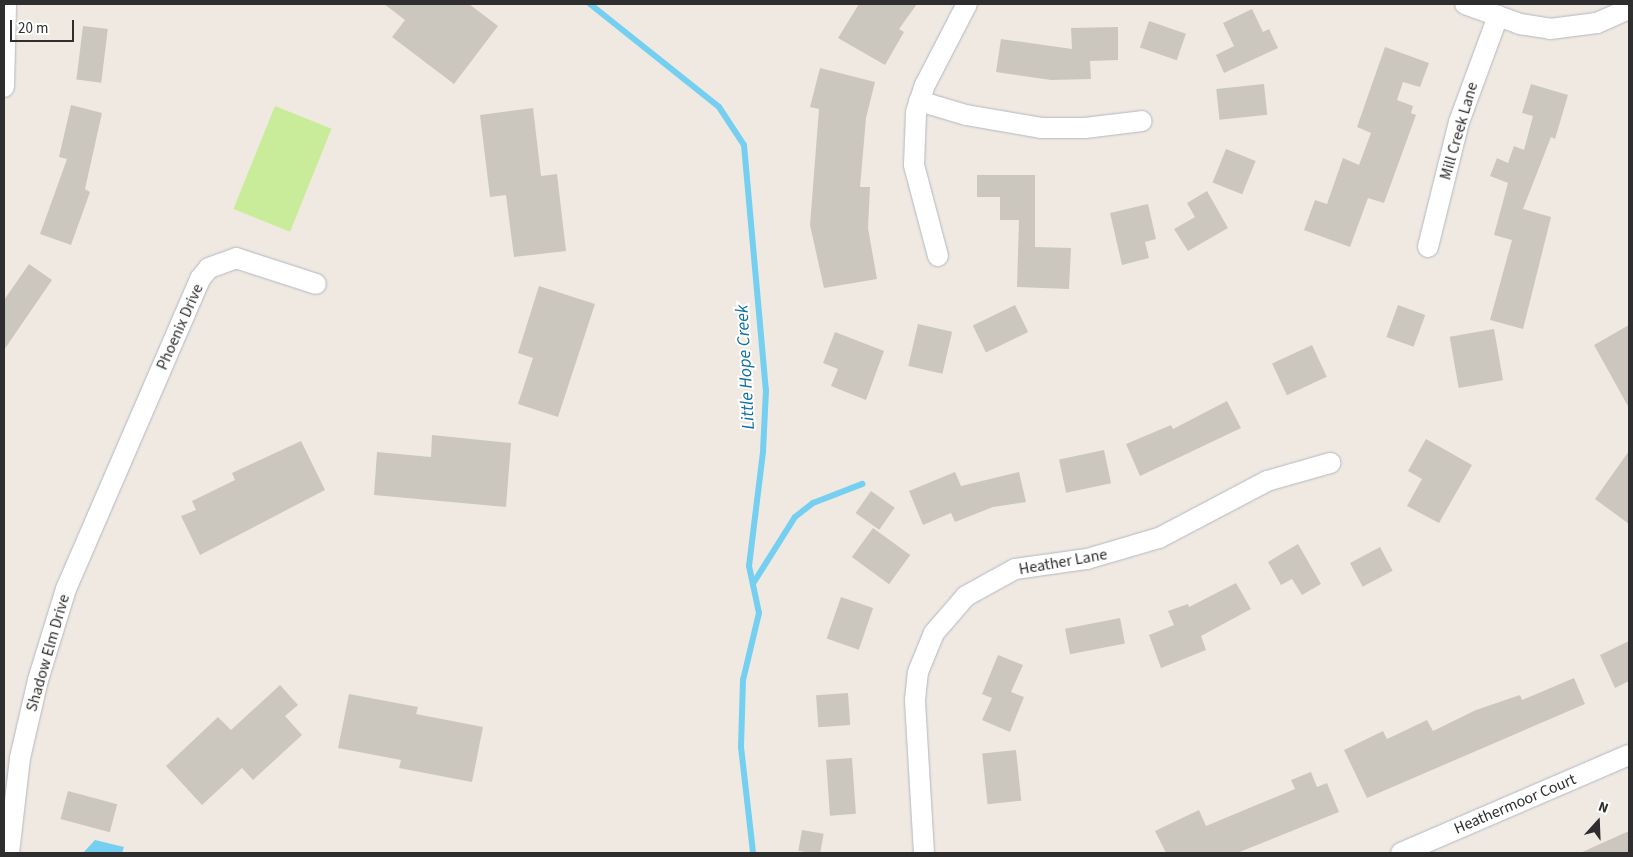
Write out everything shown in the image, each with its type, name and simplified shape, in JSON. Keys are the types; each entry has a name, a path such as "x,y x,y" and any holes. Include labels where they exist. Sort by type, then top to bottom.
{"street":[{"path":"4,87 6,4"},
{"path":"938,256 914,165 919,101 967,4"},
{"path":"1465,4 1498,16 1550,28 1597,23 1629,9"},
{"name":"Mill Creek Lane","path":"1428,247 1460,122 1498,16"},
{"path":"919,101 966,116 1041,128 1085,128 1142,120"},
{"name":"Phoenix Drive","path":"118,462 209,268 236,258 316,284"},
{"name":"Shadow Elm Drive","path":"9,853 20,758 38,680 66,589 118,462"},
{"name":"Heather Lane","path":"924,853 915,700 918,672 934,633 966,596 1015,569 1087,559 1158,538 1267,481 1330,463"},
{"name":"Heathermoor Court","path":"1401,853 1629,755"}],"green space":[{"path":"275,106 332,129 290,232 233,209"}],"water":[{"path":"95,840 124,847 122,853 83,853"}],"building":[{"path":"384,4 469,4 498,26 454,84 392,37 405,20"},
{"path":"859,4 917,4 899,29 904,32 885,65 838,38"},
{"path":"1252,9 1263,32 1269,29 1278,48 1224,73 1216,55 1234,46 1223,23"},
{"path":"1149,21 1186,34 1177,60 1140,47"},
{"path":"83,26 108,29 101,83 76,80"},
{"path":"1118,27 1118,60 1090,61 1091,79 1051,80 996,72 1001,39 1072,49 1071,28"},
{"path":"1385,47 1429,63 1420,87 1403,82 1397,100 1413,106 1411,113 1416,115 1384,203 1368,198 1350,247 1304,230 1315,200 1327,204 1343,158 1359,165 1371,133 1357,127"},
{"path":"820,68 875,82 866,118 860,187 870,187 868,228 877,279 824,288 810,225 819,109 810,107"},
{"path":"1264,84 1267,115 1220,120 1216,89"},
{"path":"1531,84 1568,95 1555,139 1551,137 1523,209 1551,217 1523,329 1490,320 1512,240 1494,235 1508,183 1490,176 1497,158 1508,163 1514,146 1524,150 1533,116 1522,113"},
{"path":"71,105 102,113 85,189 90,192 71,245 40,234 67,159 59,157"},
{"path":"533,108 541,176 557,174 566,251 514,257 506,195 490,197 480,115"},
{"path":"1226,149 1256,161 1242,194 1213,182"},
{"path":"977,175 1035,175 1035,247 1071,248 1069,289 1017,287 1019,220 1000,220 1000,197 977,197"},
{"path":"1207,191 1228,228 1188,251 1174,229 1195,217 1187,203"},
{"path":"1148,204 1156,239 1145,242 1149,258 1122,265 1110,213"},
{"path":"29,264 52,280 4,350 4,300"},
{"path":"539,286 595,304 558,417 518,404 533,358 518,353"},
{"path":"1015,305 1028,332 986,353 973,326"},
{"path":"1398,305 1425,315 1414,347 1386,337"},
{"path":"918,324 952,332 942,374 908,366"},
{"path":"1629,325 1629,408 1594,345"},
{"path":"1494,329 1503,380 1459,388 1450,337"},
{"path":"835,332 884,351 866,400 831,386 838,369 823,363"},
{"path":"1312,345 1327,377 1287,395 1272,364"},
{"path":"1227,401 1241,428 1140,476 1126,444 1171,425 1173,429"},
{"path":"432,435 511,443 506,507 374,495 377,452 431,457"},
{"path":"1426,439 1472,465 1439,523 1407,506 1422,479 1408,471"},
{"path":"301,441 325,490 200,555 181,516 196,510 192,501 235,480 232,473"},
{"path":"1104,450 1111,483 1066,493 1059,460"},
{"path":"1629,451 1629,524 1595,499"},
{"path":"955,472 961,486 1019,472 1026,502 993,507 955,522 951,513 923,525 909,491"},
{"path":"871,491 895,508 879,530 856,513"},
{"path":"873,528 910,555 889,584 852,557"},
{"path":"1298,544 1321,584 1302,595 1292,579 1281,585 1268,562"},
{"path":"1380,547 1393,571 1363,587 1350,563"},
{"path":"1236,583 1251,609 1201,636 1206,650 1161,668 1149,635 1174,625 1168,611 1188,604 1189,607"},
{"path":"841,597 873,608 859,650 827,639"},
{"path":"1120,618 1125,644 1070,654 1065,629"},
{"path":"1629,641 1629,681 1615,688 1600,655"},
{"path":"998,655 1023,665 1011,692 1024,697 1010,732 982,720 992,698 982,694"},
{"path":"1574,678 1585,704 1367,798 1344,750 1383,731 1387,739 1427,720 1433,731 1476,710 1520,695 1522,700"},
{"path":"280,685 298,705 285,716 302,735 253,780 242,768 202,805 166,766 218,717 231,730"},
{"path":"848,693 850,725 818,727 816,695"},
{"path":"349,694 418,707 416,714 483,727 472,782 399,768 401,760 338,748"},
{"path":"1016,750 1021,801 988,804 982,754"},
{"path":"852,758 856,814 830,816 826,760"},
{"path":"1311,772 1317,787 1327,783 1339,812 1237,853 1166,853 1155,831 1199,810 1206,826 1295,789 1291,780"},
{"path":"68,791 117,804 110,832 60,819"},
{"path":"802,830 824,834 820,853 798,851"},
{"path":"1629,831 1629,853 1580,853"}],"waterway":[{"name":"Little Hope Creek","path":"590,4 719,107 744,145 766,390 763,452 749,566 759,613 743,680 741,747 753,853"},
{"path":"754,582 795,517 813,503 862,484"}]}
